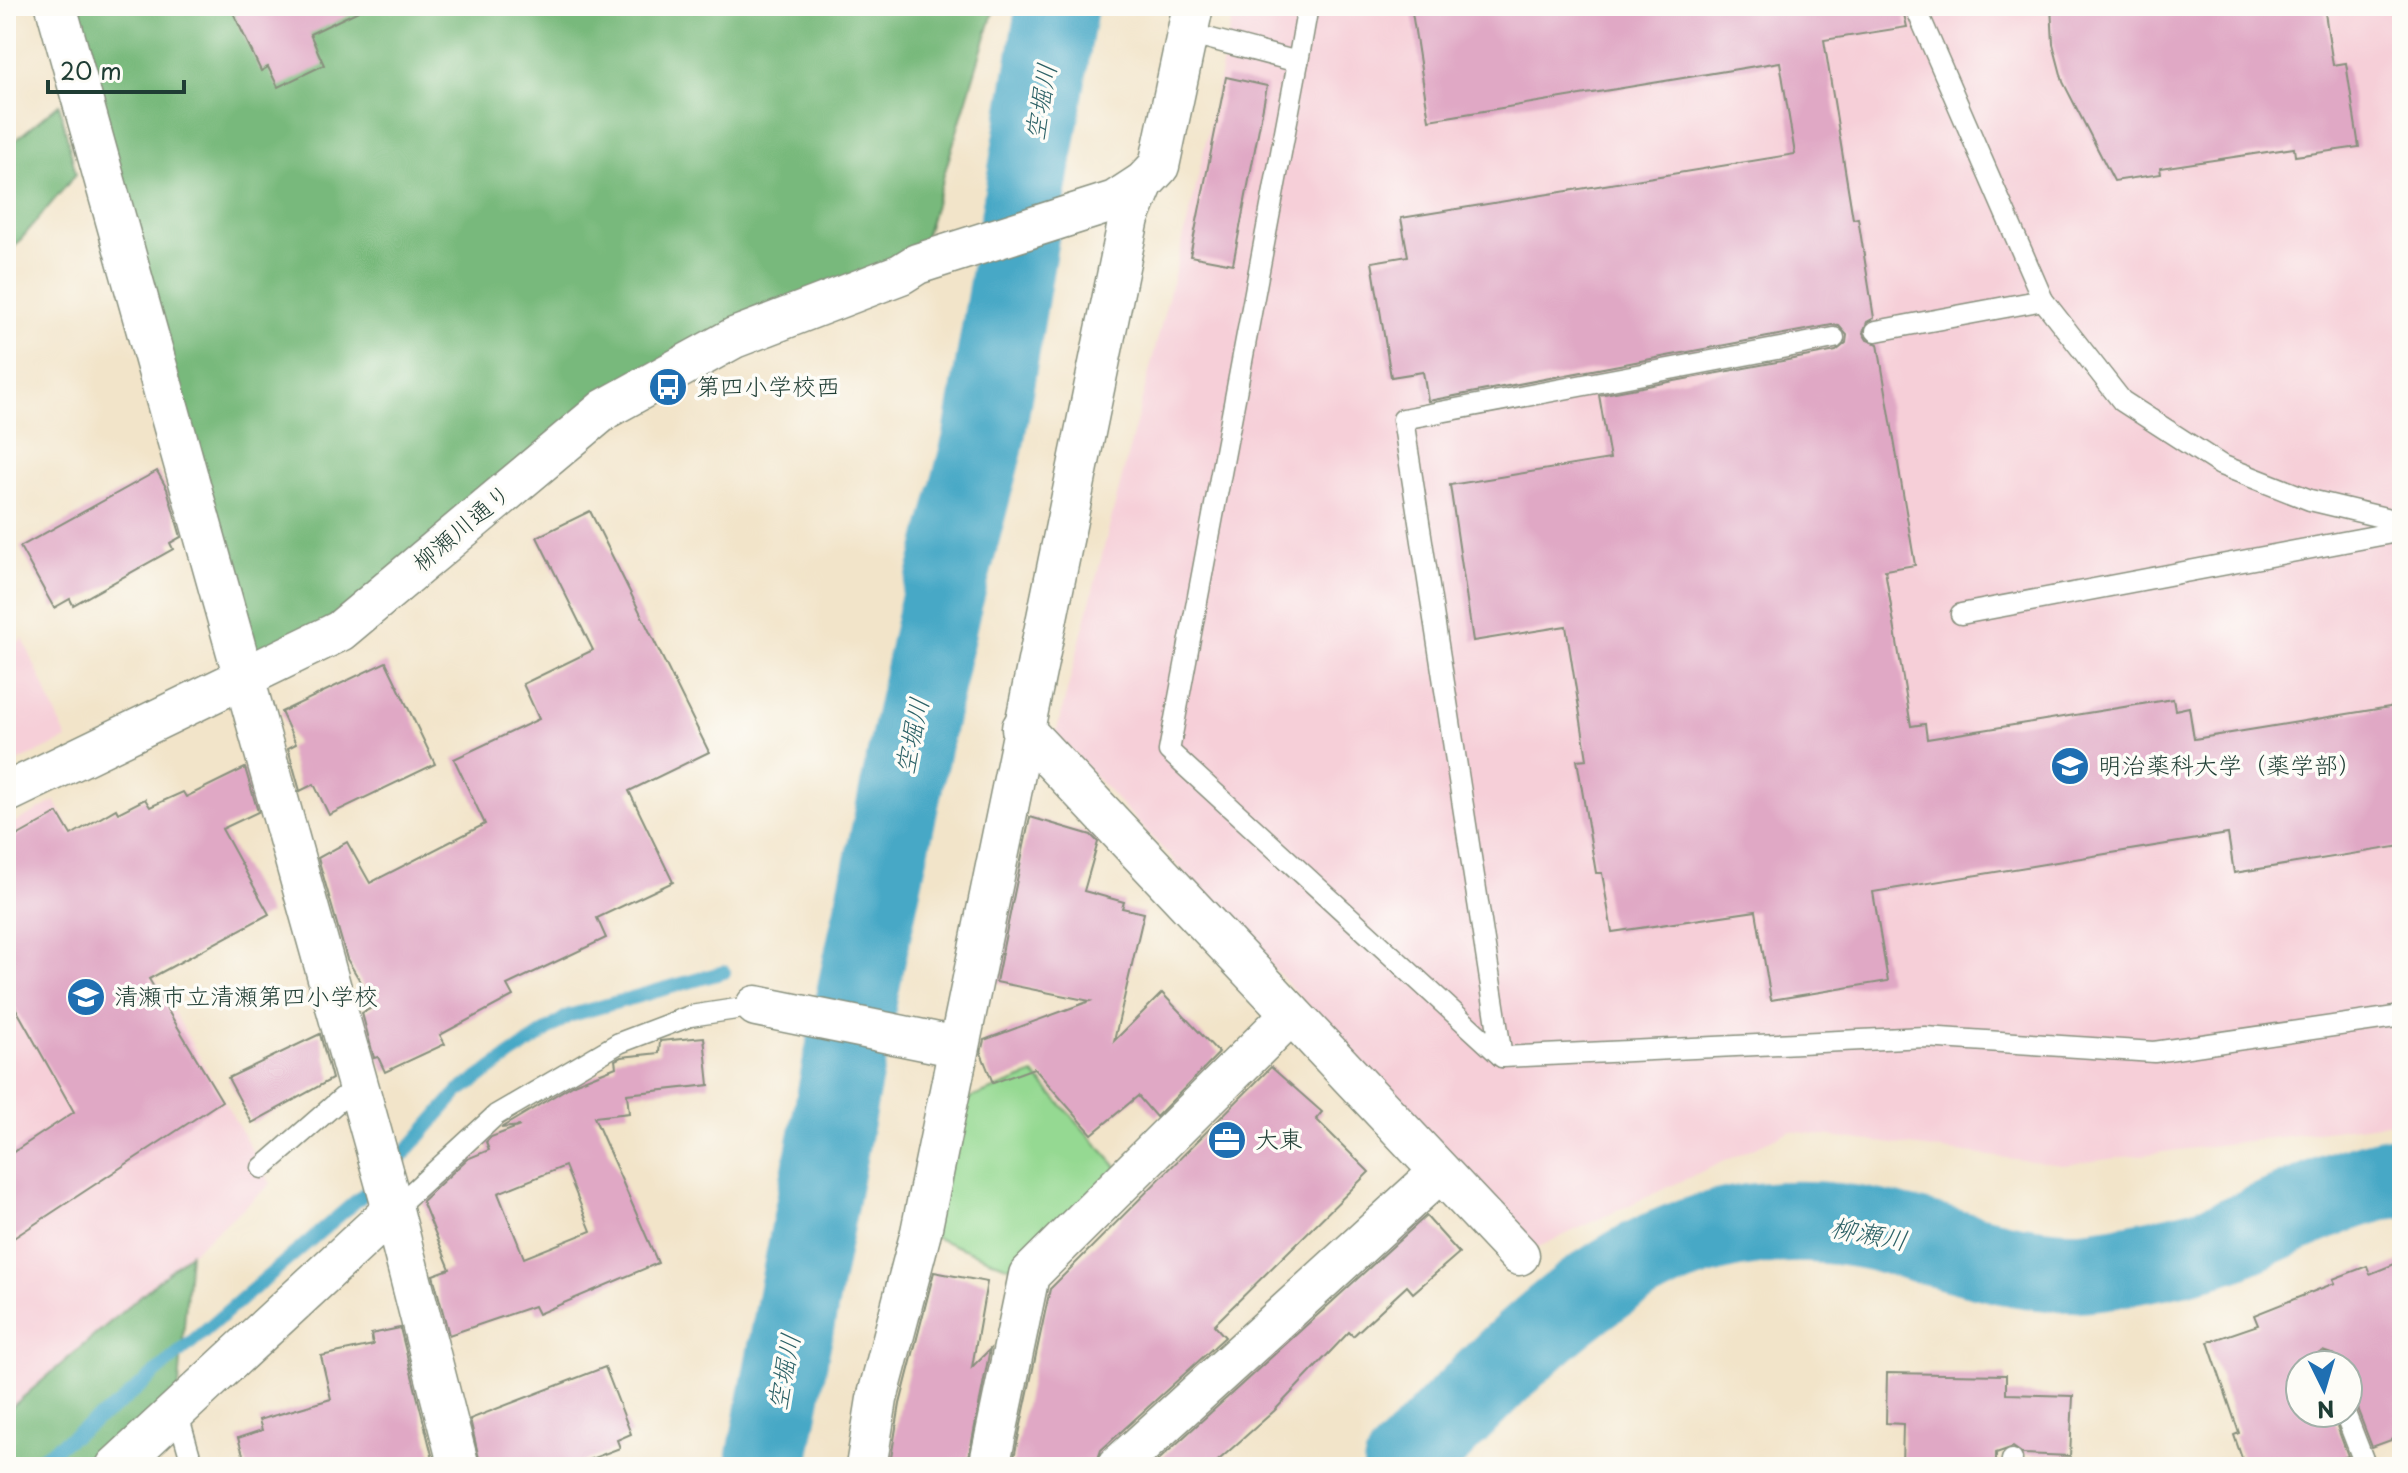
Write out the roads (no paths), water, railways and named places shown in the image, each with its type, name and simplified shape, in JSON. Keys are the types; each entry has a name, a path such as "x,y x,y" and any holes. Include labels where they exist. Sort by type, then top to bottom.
{"street":[{"path":"56,6 391,1202 459,1467"},
{"path":"866,1467 877,1399 921,1232 953,1046 1129,218 1130,192 1159,166 1190,20"},
{"name":"柳瀬川通り","path":"6,793 340,631 605,409 734,338 901,274 917,264 1130,192"},
{"path":"1022,728 1519,1255"},
{"path":"756,1006 953,1046"},
{"path":"989,1467 1029,1275 1291,1014"},
{"path":"1117,1467 1440,1172"},
{"path":"116,1467 391,1202"}],"lane":[{"path":"1308,6 1169,751 1502,1057 1925,1037 2154,1052 2402,1016"},
{"path":"1915,6 2043,300 2122,401 2221,465 2310,500 2402,522"},
{"path":"1190,20 1298,62"},
{"path":"1876,331 2043,300"},
{"path":"1502,1057 1403,419 1834,338"},
{"path":"1961,614 2402,531"},
{"path":"391,1202 496,1115 619,1043 690,1016 756,1006"},
{"path":"262,1168 357,1085"},
{"path":"177,1411 193,1467"},
{"path":"2351,1429 2366,1467"}],"waterway":[{"name":"空堀川","path":"766,1467 858,990 939,611 983,443 1057,6"},
{"path":"28,1467 118,1405 384,1177 458,1092 568,1016 724,972"},
{"name":"柳瀬川","path":"1404,1467 1497,1372 1593,1290 1646,1258 1703,1235 1766,1223 1837,1224 1896,1235 2014,1265 2088,1270 2151,1260 2227,1241 2335,1194 2402,1176"}],"place":[{"name":"第四小学校西","path":"668,387"},
{"name":"明治薬科大学（薬学部）","path":"2070,766"},
{"name":"清瀬市立清瀬第四小学校","path":"86,997"},
{"name":"大東","path":"1227,1140"}]}
